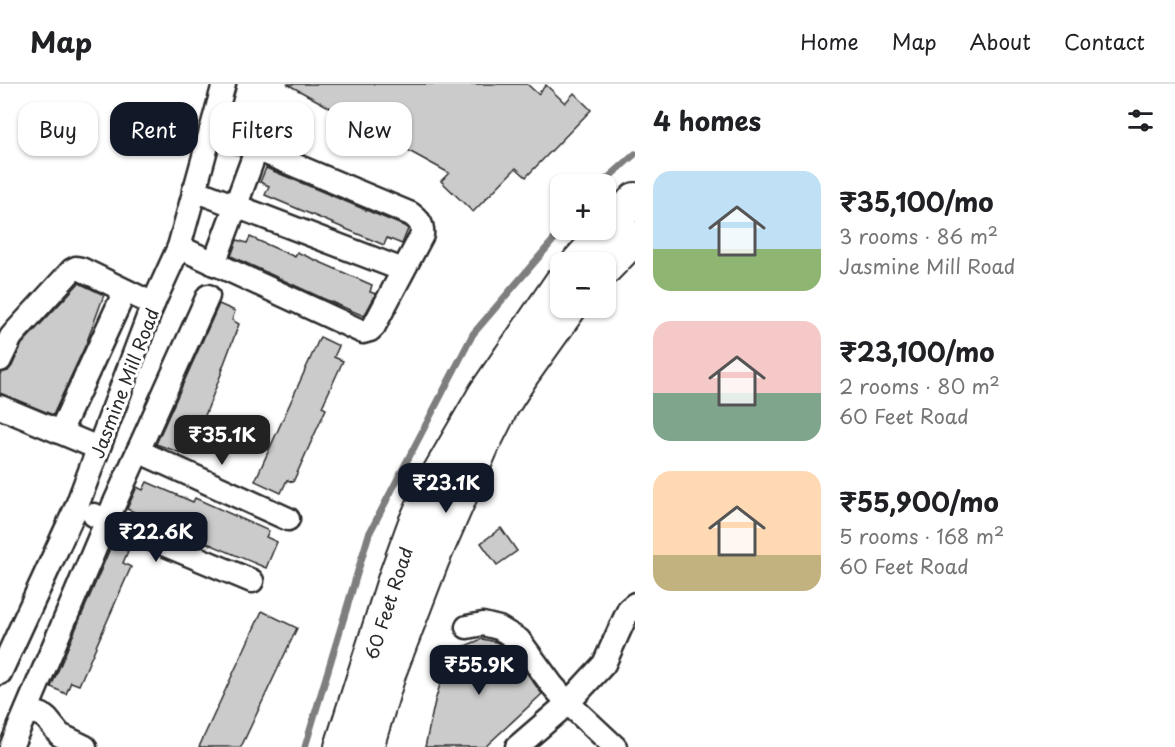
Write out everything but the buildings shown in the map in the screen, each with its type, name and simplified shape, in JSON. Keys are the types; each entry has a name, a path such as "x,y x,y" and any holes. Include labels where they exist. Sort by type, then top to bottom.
{"main road":[{"path":"587,252 635,199"},
{"path":"616,257 635,237"},
{"name":"60 Feet Road","path":"341,747 394,580 414,525 430,490 485,393 550,298"},
{"name":"60 Feet Road","path":"367,747 390,671 433,559 483,445 502,407 563,318"}],"street":[{"name":"Jasmine Mill Road","path":"219,102 224,84"},
{"name":"Jasmine Mill Road","path":"0,673 76,508 153,304 179,248 210,137"},
{"path":"214,264 254,156"},
{"path":"179,248 363,333 370,330 422,235 423,227 419,220 411,214 276,156"},
{"path":"194,190 403,270"},
{"path":"0,360 17,330 76,268 153,304"},
{"path":"60,432 125,291"},
{"path":"11,747 107,520 208,296"},
{"path":"0,407 98,448"},
{"path":"138,451 288,519"},
{"path":"76,508 252,581"},
{"path":"517,747 568,703 604,664 629,609 635,604"},
{"path":"467,627 483,624 499,628 519,640 568,703 615,747"},
{"path":"27,710 42,716 60,735 85,747"}],"waterway":[{"path":"612,174 635,154"},
{"path":"305,747 369,534 473,334 553,240"}]}
